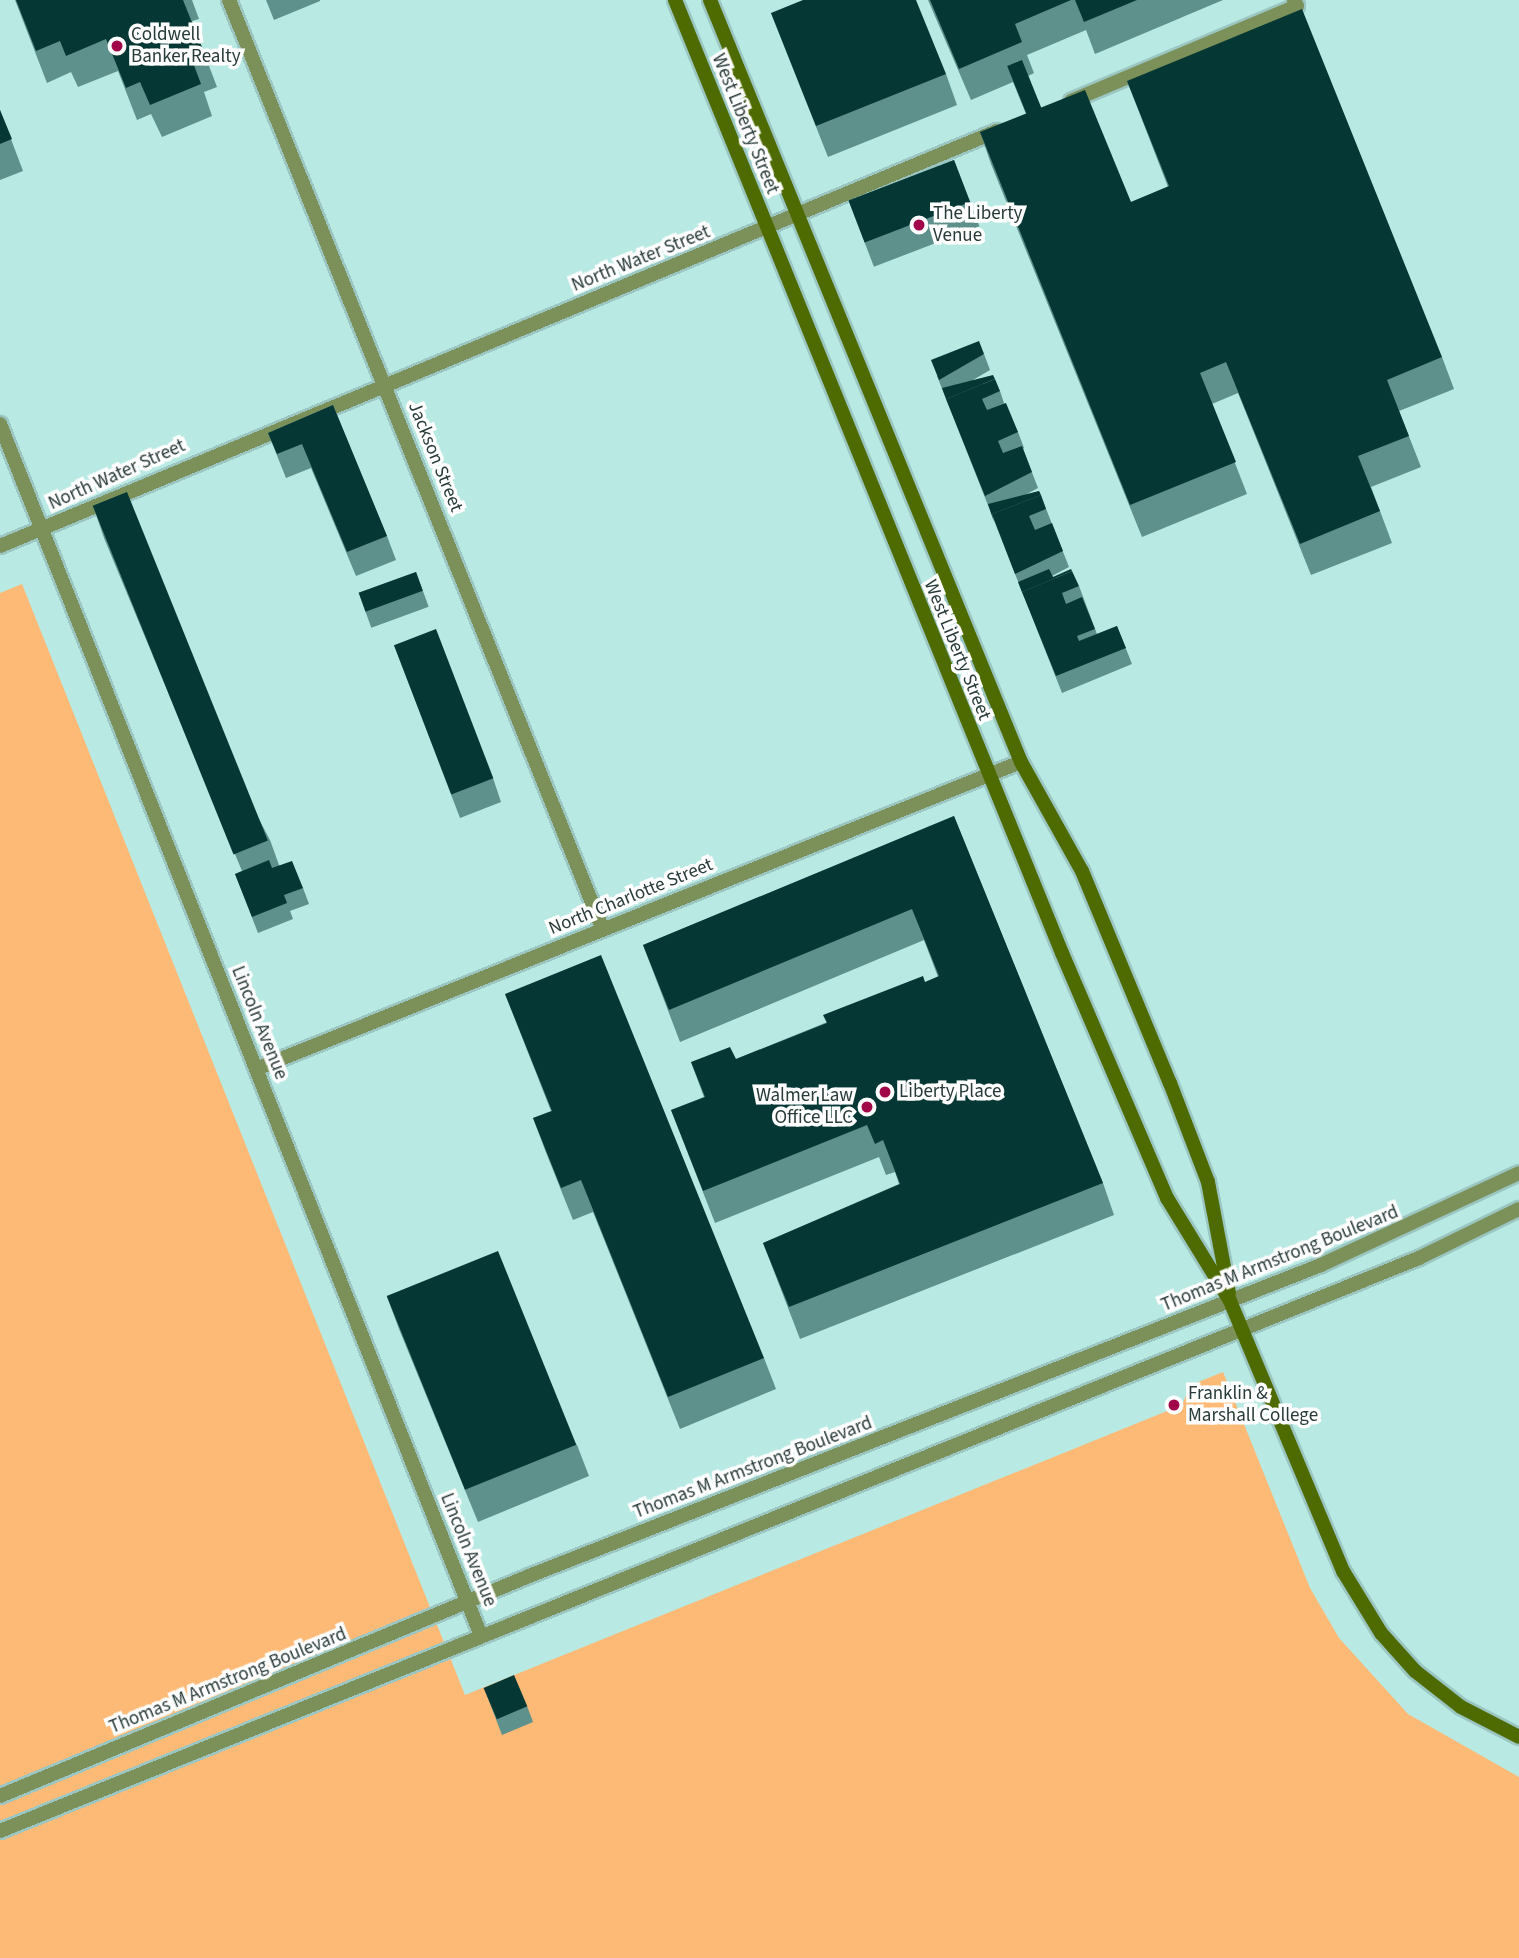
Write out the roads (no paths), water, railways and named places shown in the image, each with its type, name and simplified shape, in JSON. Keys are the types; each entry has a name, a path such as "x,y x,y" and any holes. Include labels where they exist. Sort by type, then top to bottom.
{"main road":[{"name":"West Liberty Street","path":"675,0 987,775 1167,1198 1230,1301 1343,1571 1381,1633 1461,1707 1519,1737"},
{"name":"West Liberty Street","path":"710,0 1021,762 1082,871 1209,1181 1230,1301"}],"street":[{"name":"Jackson Street","path":"229,0 603,930"},
{"path":"1053,108 1296,3"},
{"name":"North Water Street","path":"0,546 1015,124"},
{"name":"Lincoln Avenue","path":"0,424 481,1636"},
{"name":"North Charlotte Street","path":"256,1069 1021,762"},
{"name":"Thomas M Armstrong Boulevard","path":"0,1796 468,1602 1230,1301 1519,1173"},
{"path":"0,1830 1419,1258 1519,1209"}],"place":[{"name":"Coldwell Banker Realty","path":"117,46"},
{"name":"The Liberty Venue","path":"919,225"},
{"name":"Liberty Place","path":"885,1092"},
{"name":"Walmer Law Office LLC","path":"867,1107"},
{"name":"Franklin & Marshall College","path":"1174,1405"}]}
